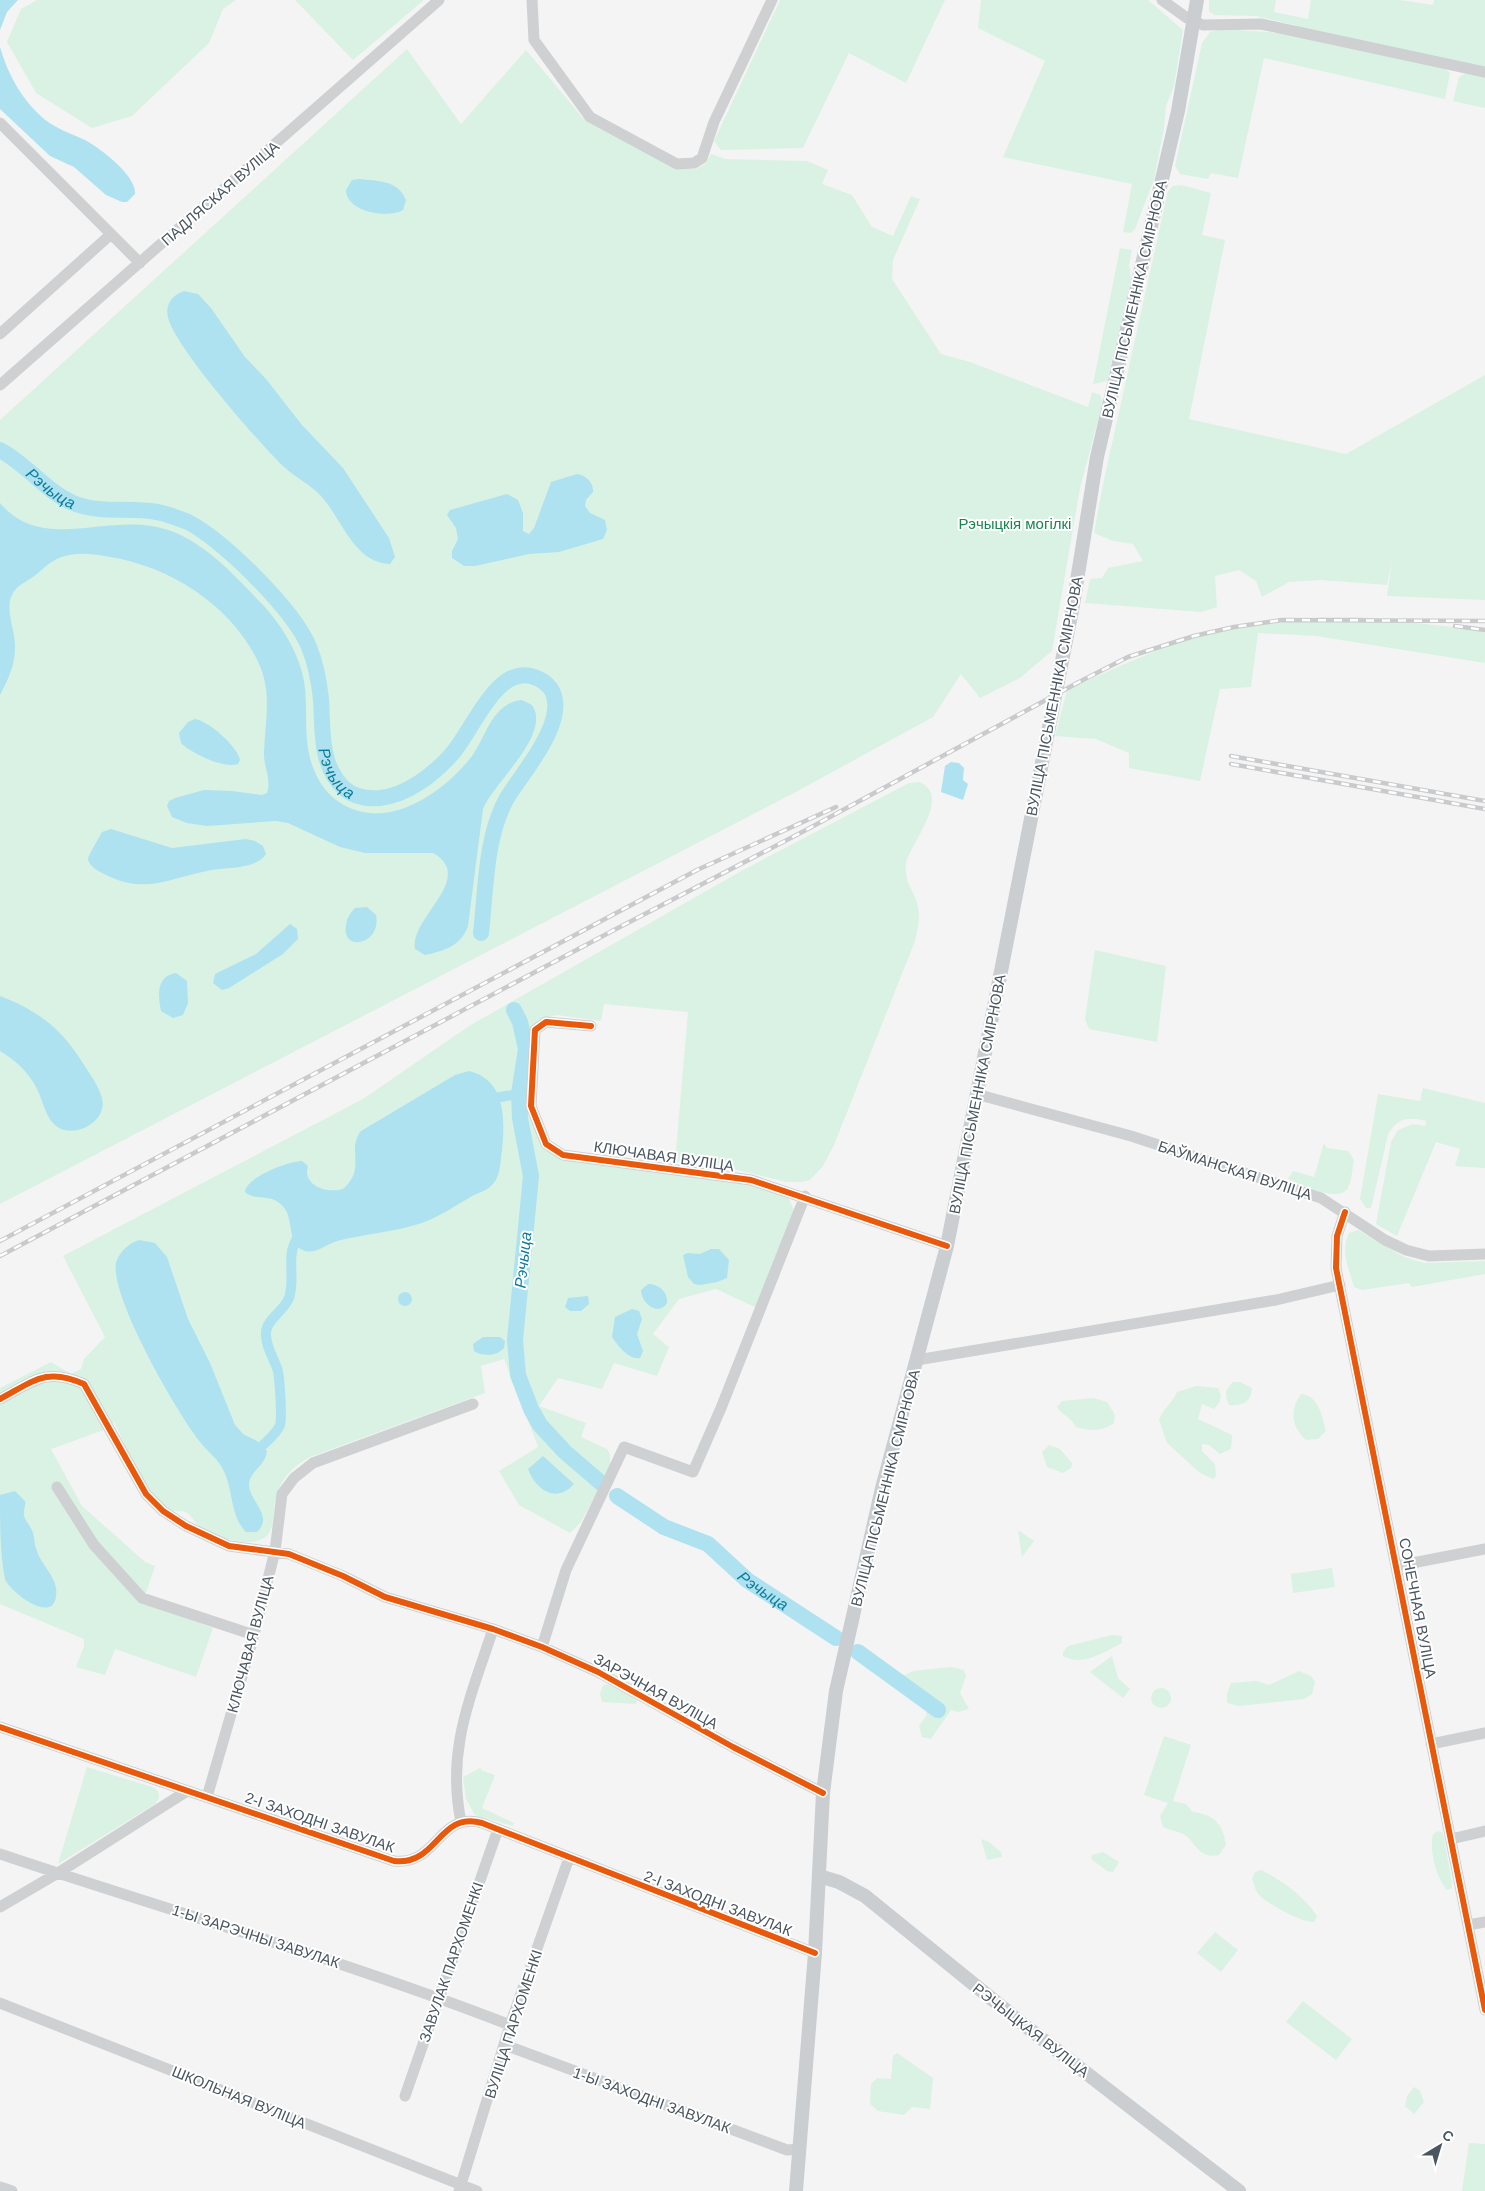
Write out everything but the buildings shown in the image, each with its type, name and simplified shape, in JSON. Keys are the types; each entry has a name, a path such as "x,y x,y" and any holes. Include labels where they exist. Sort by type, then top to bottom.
{"main road":[{"name":"ВУЛІЦА ПІСЬМЕННІКА СМІРНОВА","path":"796,2191 814,1953 823,1793 836,1690 882,1488 918,1360 947,1246 1073,605 1097,458 1178,111 1195,22 1197,0"},
{"name":"РЭЧЫЦКАЯ ВУЛІЦА","path":"819,1876 844,1884 865,1896 1001,2008 1239,2191"}],"street":[{"name":"ПАДЛЯСКАЯ ВУЛІЦА","path":"0,385 439,0"},
{"path":"532,0 534,40 590,117 677,164 694,163 702,158 714,122 772,0"},
{"path":"1162,0 1195,22 1208,26 1261,24 1485,72"},
{"path":"0,124 140,263"},
{"path":"0,334 110,235"},
{"name":"КЛЮЧАВАЯ ВУЛІЦА","path":"591,1026 546,1022 535,1030 531,1106 546,1144 563,1155 751,1180 804,1196 947,1246"},
{"name":"БАЎМАНСКАЯ ВУЛІЦА","path":"976,1094 1165,1146 1321,1198 1385,1240 1406,1250 1429,1256 1485,1254"},
{"path":"542,1647 566,1570 624,1447 693,1472 721,1408 804,1196"},
{"name":"СОНЕЧНАЯ ВУЛІЦА","path":"1345,1212 1337,1236 1335,1254 1340,1285 1485,2010"},
{"path":"918,1360 1276,1300 1340,1285"},
{"name":"ЗАРЭЧНАЯ ВУЛІЦА","path":"0,1398 38,1379 52,1375 66,1376 84,1384 146,1494 163,1511 224,1545 247,1550 275,1551 289,1554 343,1576 385,1598 493,1629 542,1647 598,1672 733,1747 823,1793"},
{"name":"КЛЮЧАВАЯ ВУЛІЦА","path":"207,1797 254,1635 275,1551 282,1494 294,1478 313,1463 473,1404"},
{"path":"57,1486 94,1545 142,1598 254,1635"},
{"path":"1397,1566 1485,1549"},
{"path":"461,1822 454,1780 460,1734 493,1629"},
{"name":"2-І ЗАХОДНІ ЗАВУЛАК","path":"0,1727 380,1857 400,1862 412,1860 424,1854 450,1826 461,1822 478,1822 814,1953"},
{"path":"1431,1744 1485,1733"},
{"path":"0,1907 58,1873 188,1791"},
{"name":"ЗАВУЛАК ПАРХОМЕНКІ","path":"405,2096 498,1829"},
{"path":"1451,1839 1485,1831"},
{"name":"1-Ы ЗАРЭЧНЫ ЗАВУЛАК","path":"0,1854 278,1943 438,1997 510,2025"},
{"name":"ВУЛІЦА ПАРХОМЕНКІ","path":"460,2188 510,2025 569,1858"},
{"path":"1468,1925 1485,1922"},
{"name":"ШКОЛЬНАЯ ВУЛІЦА","path":"0,2003 460,2188 477,2191"},
{"name":"1-Ы ЗАХОДНІ ЗАВУЛАК","path":"505,2045 787,2150 800,2149"},
{"path":"0,2186 12,2191"}],"green space":[{"path":"37,0 236,0 223,9 209,43 132,116 92,128 36,93 7,42 21,9"},
{"path":"295,0 424,0 353,60"},
{"path":"780,0 945,0 906,83 849,53 803,148 721,150 714,141"},
{"path":"981,0 1148,0 1183,30 1174,86 1166,106 1164,128 1154,179 1135,229 1131,233 1123,232 1132,184 1003,157 1045,61 978,28"},
{"path":"1209,0 1276,0 1274,12 1308,19 1311,0 1400,0 1433,5 1434,0 1485,0 1485,67 1444,67 1450,73 1445,99 1264,58 1238,178 1211,173 1208,179 1180,174 1175,166 1202,43 1210,32 1221,29 1282,33 1298,26 1256,16 1214,15 1209,11"},
{"name":"Рэчыцкія могілкі","path":"407,49 461,124 526,50 583,118 672,167 696,169 705,164 711,154 725,159 807,161 828,170 822,184 852,195 872,227 893,236 911,196 920,199 893,260 892,279 941,354 970,362 1088,407 1092,392 1100,395 1103,402 1080,488 1052,651 1020,678 980,698 961,674 933,717 794,793 0,1204 0,420"},
{"path":"1468,72 1485,75 1485,108 1453,101 1459,77"},
{"path":"1181,185 1211,193 1202,235 1225,240 1189,419 1346,454 1485,375 1485,600 1387,596 1392,560 1387,585 1321,580 1289,582 1262,597 1256,581 1239,570 1215,576 1217,607 1201,612 1085,603 1090,579 1102,578 1108,568 1143,561 1133,544 1113,541 1094,533 1103,484 1168,191 1173,186"},
{"path":"1120,248 1132,250 1129,265 1131,279 1107,381 1093,384"},
{"path":"1325,617 1361,617 1471,629 1485,633 1485,663 1316,636 1258,633 1251,687 1220,689 1200,781 1129,768 1129,753 1096,739 1055,736 1067,690 1119,666 1172,645 1222,629 1266,622"},
{"path":"919,782 928,788 932,797 927,820 909,855 905,868 919,913 915,941 834,1145 823,1166 810,1180 787,1182 709,1163 675,1162 688,1012 604,1004 601,1021 557,1015 542,1019 529,1107 553,1152 755,1186 788,1197 794,1210 757,1308 716,1289 679,1299 653,1334 669,1347 657,1376 614,1363 602,1389 558,1378 539,1406 586,1423 581,1437 607,1449 610,1455 610,1467 581,1522 570,1533 519,1505 499,1471 538,1447 504,1359 481,1366 485,1393 310,1457 302,1462 290,1472 281,1485 270,1532 264,1538 256,1541 246,1542 226,1539 200,1527 186,1512 173,1511 164,1505 143,1479 114,1422 104,1430 51,1449 82,1506 145,1562 155,1566 143,1602 213,1628 196,1677 115,1649 105,1675 76,1667 84,1646 84,1639 0,1604 0,1388 51,1362 71,1374 81,1369 84,1359 105,1337 63,1256 363,1099 469,1026 743,870 909,783"},
{"path":"1095,950 1166,966 1157,1042 1089,1029 1085,1019"},
{"path":"1423,1088 1485,1103 1485,1168 1455,1166 1460,1149 1436,1142 1397,1236 1376,1224 1391,1142 1398,1130 1413,1124 1425,1126 1426,1121 1404,1120 1392,1129 1388,1135 1371,1208 1366,1208 1360,1199 1378,1094 1420,1101"},
{"path":"1324,1143 1327,1148 1348,1151 1354,1160 1348,1188 1337,1194 1328,1194 1288,1179 1293,1171 1314,1177"},
{"path":"1358,1230 1404,1257 1424,1263 1485,1261 1485,1274 1412,1287 1409,1283 1362,1290 1354,1287 1345,1253 1346,1240 1349,1233"},
{"path":"1233,1382 1240,1382 1252,1388 1250,1397 1242,1404 1229,1405 1226,1398 1228,1388"},
{"path":"1196,1386 1218,1388 1221,1395 1219,1403 1214,1409 1202,1404 1198,1419 1232,1435 1231,1449 1220,1454 1209,1445 1202,1444 1202,1451 1215,1464 1216,1476 1213,1479 1200,1473 1167,1443 1159,1420 1177,1392"},
{"path":"1301,1394 1312,1399 1321,1413 1326,1431 1318,1439 1306,1440 1295,1424 1295,1407"},
{"path":"1093,1398 1107,1402 1115,1415 1114,1423 1096,1430 1076,1427 1057,1407 1062,1401"},
{"path":"1049,1445 1060,1449 1072,1463 1071,1468 1063,1473 1047,1467 1042,1452"},
{"path":"1018,1530 1034,1541 1022,1557"},
{"path":"1332,1568 1335,1587 1293,1593 1291,1574"},
{"path":"1112,1635 1122,1636 1122,1643 1101,1654 1078,1660 1063,1656 1063,1652 1068,1646"},
{"path":"1112,1656 1118,1678 1130,1689 1123,1698 1090,1672"},
{"path":"951,1667 964,1670 966,1676 960,1693 969,1709 958,1712 951,1710 931,1739 922,1737 919,1726 927,1715 924,1708 900,1688 901,1677 913,1671"},
{"path":"1299,1671 1311,1676 1315,1682 1312,1694 1304,1699 1239,1706 1227,1703 1227,1694 1231,1683 1256,1681 1269,1685"},
{"path":"608,1684 634,1698 637,1701 636,1704 602,1702 600,1694 603,1685"},
{"path":"1157,1688 1165,1688 1171,1694 1171,1702 1165,1708 1157,1708 1151,1702 1151,1694"},
{"path":"1164,1736 1191,1745 1173,1801 1186,1804 1193,1812 1207,1815 1216,1821 1223,1831 1226,1845 1219,1855 1212,1856 1201,1852 1187,1836 1163,1827 1160,1816 1168,1803 1144,1795"},
{"path":"87,1767 152,1787 158,1791 159,1798 155,1804 58,1864"},
{"path":"480,1768 495,1775 482,1808 514,1823 513,1826 475,1815 466,1799 463,1777"},
{"path":"1438,1831 1443,1833 1452,1882 1452,1888 1447,1890 1437,1871 1433,1856 1433,1834"},
{"path":"981,1839 989,1842 1001,1852 1002,1857 987,1860"},
{"path":"1103,1852 1119,1862 1113,1872 1107,1871 1091,1859 1092,1855"},
{"path":"1261,1870 1299,1895 1317,1916 1314,1922 1284,1912 1258,1894 1252,1879 1255,1872"},
{"path":"1215,1932 1238,1950 1221,1972 1197,1953"},
{"path":"1303,2001 1352,2039 1336,2060 1286,2022"},
{"path":"897,2053 933,2078 930,2109 912,2107 904,2115 878,2111 870,2104 871,2084 877,2078 891,2079 893,2056"},
{"path":"1414,2087 1420,2091 1424,2102 1414,2114 1405,2106 1407,2096"},
{"path":"1469,2143 1485,2144 1485,2191 1462,2191"}],"water":[{"path":"0,0 18,0 7,12 0,30"},
{"path":"0,47 7,67 17,86 36,112 54,126 92,144 124,171 134,187 135,194 127,202 122,202 106,195 74,167 50,156 0,109"},
{"path":"359,179 393,185 402,193 406,200 403,210 388,214 369,212 353,204 348,198 346,190 352,180"},
{"path":"184,291 198,294 211,308 245,357 266,379 302,425 343,468 389,538 395,557 390,564 377,562 357,547 325,501 273,455 201,371 173,331 167,313 170,301"},
{"path":"577,474 586,478 591,483 593,492 586,500 585,506 590,513 605,520 607,530 603,539 559,552 529,554 475,566 464,566 452,558 452,551 458,539 456,528 447,515 450,510 507,494 518,500 523,513 523,531 529,534 534,528 551,482"},
{"path":"0,503 17,518 37,526 57,529 146,525 168,530 195,543 219,561 269,611 291,645 304,680 307,740 313,766 325,789 344,805 356,810 384,813 399,810 427,797 463,767 477,748 491,721 504,707 512,702 522,700 532,705 536,717 534,730 528,744 483,809 468,926 461,938 445,949 425,955 415,949 416,937 421,924 438,899 445,886 448,874 445,863 433,853 365,853 340,847 288,823 276,821 207,826 187,823 172,817 167,806 169,801 175,798 204,790 262,795 267,793 268,788 264,757 267,698 264,677 260,666 249,645 234,625 217,608 178,580 133,562 99,555 71,555 53,561 17,588 11,597 10,611 15,641 15,654 6,684 0,695"},
{"path":"195,719 208,724 229,742 238,755 240,760 238,764 232,765 216,762 192,751 181,743 179,733 188,722"},
{"path":"951,762 959,763 964,768 963,780 968,784 963,800 941,792 945,766"},
{"path":"111,829 172,848 246,839 255,841 263,846 266,854 262,859 249,865 212,870 158,883 133,884 104,874 94,868 89,862 88,859 102,832"},
{"path":"367,907 376,915 376,925 368,939 355,942 349,939 346,934 347,920 355,908"},
{"path":"290,924 297,929 298,939 283,954 229,988 222,990 213,983 215,974 256,954"},
{"path":"176,973 187,981 188,1003 183,1015 173,1018 161,1011 159,993 165,978"},
{"path":"0,996 15,1002 39,1016 69,1043 95,1082 102,1098 103,1106 95,1121 88,1126 72,1131 64,1130 52,1122 30,1077 16,1062 0,1051"},
{"path":"469,1071 481,1076 490,1083 501,1102 503,1126 500,1169 490,1187 440,1215 411,1226 337,1241 309,1252 296,1244 285,1209 280,1204 270,1198 249,1195 245,1192 247,1186 252,1181 269,1171 302,1161 308,1166 307,1173 312,1183 323,1189 343,1189 354,1174 355,1145 361,1131 455,1075"},
{"path":"139,1240 155,1243 167,1257 188,1319 210,1363 235,1425 243,1434 257,1441 267,1451 264,1461 252,1476 249,1485 263,1520 262,1526 257,1532 246,1532 241,1525 221,1466 190,1429 162,1383 134,1328 117,1279 116,1263 119,1255 125,1248"},
{"path":"711,1249 719,1249 729,1260 727,1278 717,1282 700,1285 694,1284 688,1277 683,1255 688,1253 700,1254"},
{"path":"648,1284 656,1285 666,1295 667,1303 663,1307 659,1309 647,1304 641,1290"},
{"path":"402,1292 408,1292 412,1299 408,1306 402,1306 398,1302 398,1296"},
{"path":"588,1296 589,1304 581,1311 570,1311 565,1307 568,1298"},
{"path":"632,1309 639,1311 642,1319 637,1334 643,1351 640,1358 628,1355 612,1337 615,1317"},
{"path":"483,1337 500,1337 505,1341 504,1348 498,1353 490,1355 474,1351 473,1344"},
{"path":"543,1456 574,1484 567,1490 554,1494 541,1488 528,1469"},
{"path":"15,1491 25,1501 24,1516 34,1535 39,1557 55,1584 56,1596 53,1604 47,1607 40,1607 23,1598 5,1579 1,1548 0,1495"}],"waterway":[{"name":"Рэчыца","path":"0,450 54,492 73,503 94,508 157,512 188,522 220,544 256,577 289,614 309,647 319,686 324,747 327,758 337,780 352,794 370,798 390,796 400,793 428,777 451,755 486,702 508,680 520,675 534,677 548,685 555,702 554,716 549,731 533,761 507,798 494,830 490,847 481,933"},
{"name":"Рэчыца","path":"514,1010 520,1022 526,1049 519,1094 520,1118 531,1176 515,1340 518,1375 531,1409 540,1425 565,1452 601,1483"},
{"path":"487,1099 519,1094"},
{"path":"263,1445 279,1428 281,1415 278,1372 268,1346 266,1332 269,1323 287,1303 289,1298 292,1280 291,1255 293,1247 303,1230"},
{"name":"Рэчыца","path":"617,1496 664,1527 708,1544 747,1580 836,1638"},
{"name":"Рэчыца","path":"858,1652 938,1710"}],"railway":[{"path":"0,1256 806,830 1128,657 1194,636 1234,627 1282,620 1485,621"},
{"path":"1455,626 1485,630"},
{"path":"1231,756 1485,801"},
{"path":"1231,764 1485,809"},
{"path":"0,1241 697,870 836,807"}],"cycle path":[{"path":"591,1026 546,1022 535,1030 531,1106 546,1144 563,1155 751,1180 947,1246"},
{"path":"1345,1212 1337,1236 1336,1268 1485,2010"},
{"path":"0,1399 40,1378 60,1377 84,1384 146,1494 163,1511 186,1526 229,1546 289,1554 343,1576 385,1597 493,1629 542,1647 598,1672 733,1747 823,1793"},
{"path":"0,1727 394,1861 409,1860 420,1855 430,1848 446,1831 456,1825 467,1821 482,1823 815,1953"}]}
